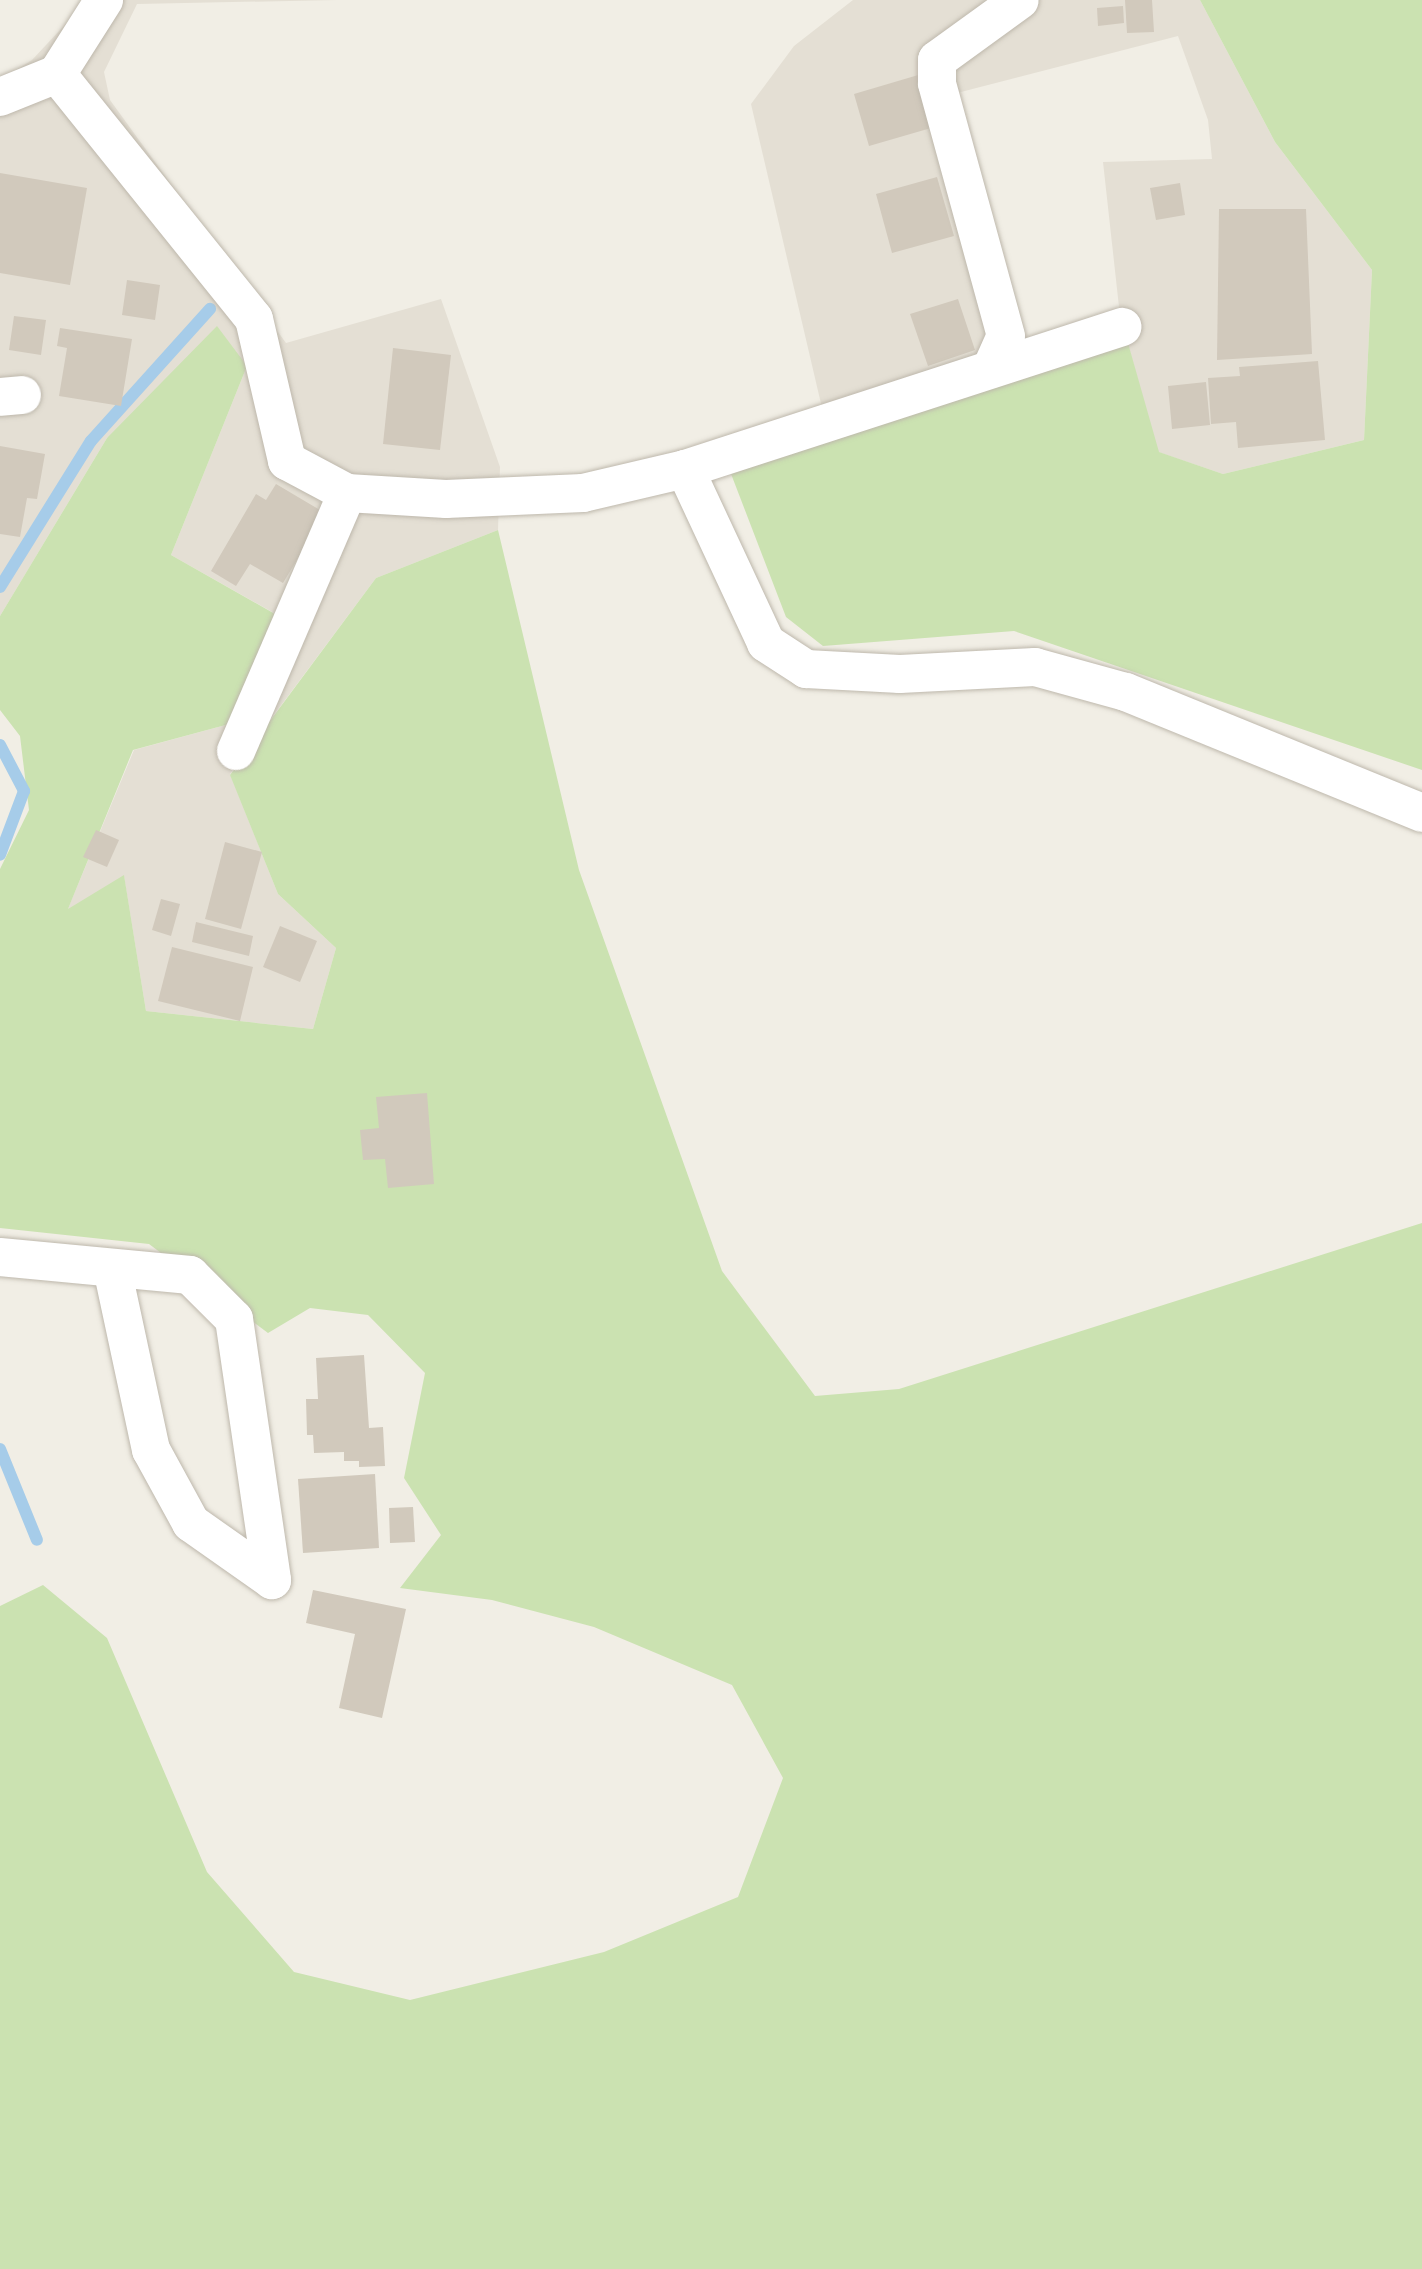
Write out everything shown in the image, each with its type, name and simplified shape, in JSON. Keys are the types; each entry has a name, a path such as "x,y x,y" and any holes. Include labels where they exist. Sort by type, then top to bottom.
{"street":[{"path":"0,97 57,74 103,0"},
{"path":"990,369 1006,336 937,83 937,60 1020,0"},
{"path":"57,74 254,319 287,461 347,493 446,499 583,493 685,469 1124,327"},
{"path":"685,469 766,643 806,668 900,674 1035,667 1126,692 1422,813"},
{"path":"236,751 347,493"},
{"path":"0,1257 190,1275 234,1319 272,1580 191,1523 151,1450 112,1268"}],"shaded area":[{"path":"88,0 337,0 137,4 104,72 110,100 286,343 441,299 500,467 498,530 376,578 230,774 278,894 336,948 313,1029 146,1011 124,876 67,911 134,750 233,723 281,617 171,555 247,366 107,438 0,616 0,80 32,60"},
{"path":"853,0 1200,0 1275,142 1372,270 1364,440 1223,474 1158,452 1120,316 1103,162 1212,159 1208,120 1178,36 957,93 1025,341 822,408 751,104 794,46"}],"green space":[{"path":"1200,0 1422,0 1422,770 1014,631 823,646 786,617 728,466 1128,343 1159,452 1223,474 1364,440 1372,270 1275,142"},
{"path":"217,326 247,366 171,555 282,618 233,723 133,750 68,909 124,875 146,1011 313,1029 336,948 278,894 230,775 376,578 498,530 579,870 722,1271 815,1396 899,1389 1422,1223 1422,2269 0,2269 0,1606 43,1585 107,1638 207,1872 294,1972 410,2000 604,1952 738,1897 783,1778 732,1685 594,1627 492,1600 400,1588 441,1535 404,1478 425,1373 368,1315 310,1308 268,1333 149,1244 0,1228 0,869 29,810 20,736 0,710 0,616 107,438"}],"building":[{"path":"1125,0 1152,0 1154,32 1127,33"},
{"path":"1123,6 1124,23 1098,26 1097,8"},
{"path":"925,73 931,128 869,146 854,94"},
{"path":"0,173 87,188 70,285 0,273"},
{"path":"937,177 954,236 892,253 876,194"},
{"path":"1180,183 1185,215 1156,220 1150,188"},
{"path":"1219,209 1306,209 1312,354 1217,360"},
{"path":"127,280 160,285 155,320 122,315"},
{"path":"958,299 975,350 928,366 910,314"},
{"path":"14,316 46,320 41,355 9,350"},
{"path":"60,328 132,339 121,406 59,396 67,348 57,346"},
{"path":"393,348 451,355 440,450 383,444"},
{"path":"1318,361 1325,440 1238,448 1236,422 1211,424 1208,378 1240,376 1239,367"},
{"path":"1206,382 1210,425 1172,429 1168,386"},
{"path":"0,446 45,454 37,499 27,498 20,537 0,534"},
{"path":"276,484 325,513 283,583 250,564 236,586 211,571 256,494 266,500"},
{"path":"96,830 119,840 107,867 83,857"},
{"path":"225,842 262,852 241,929 205,919"},
{"path":"161,899 180,904 171,936 152,930"},
{"path":"196,922 253,936 249,956 192,942"},
{"path":"280,926 317,941 300,982 263,967"},
{"path":"172,947 253,967 240,1021 158,1001"},
{"path":"427,1093 434,1184 388,1188 385,1159 363,1160 360,1130 379,1128 376,1097"},
{"path":"364,1355 369,1428 383,1427 385,1466 359,1467 359,1461 344,1461 344,1452 314,1453 313,1435 307,1435 306,1399 318,1399 316,1358"},
{"path":"375,1474 379,1548 303,1553 298,1479"},
{"path":"413,1507 415,1542 390,1543 389,1508"},
{"path":"313,1590 406,1609 382,1718 339,1708 355,1634 306,1623"}],"waterway":[{"path":"0,587 91,441 210,309"},
{"path":"0,745 24,791 0,855"},
{"path":"0,1449 37,1540"}]}
